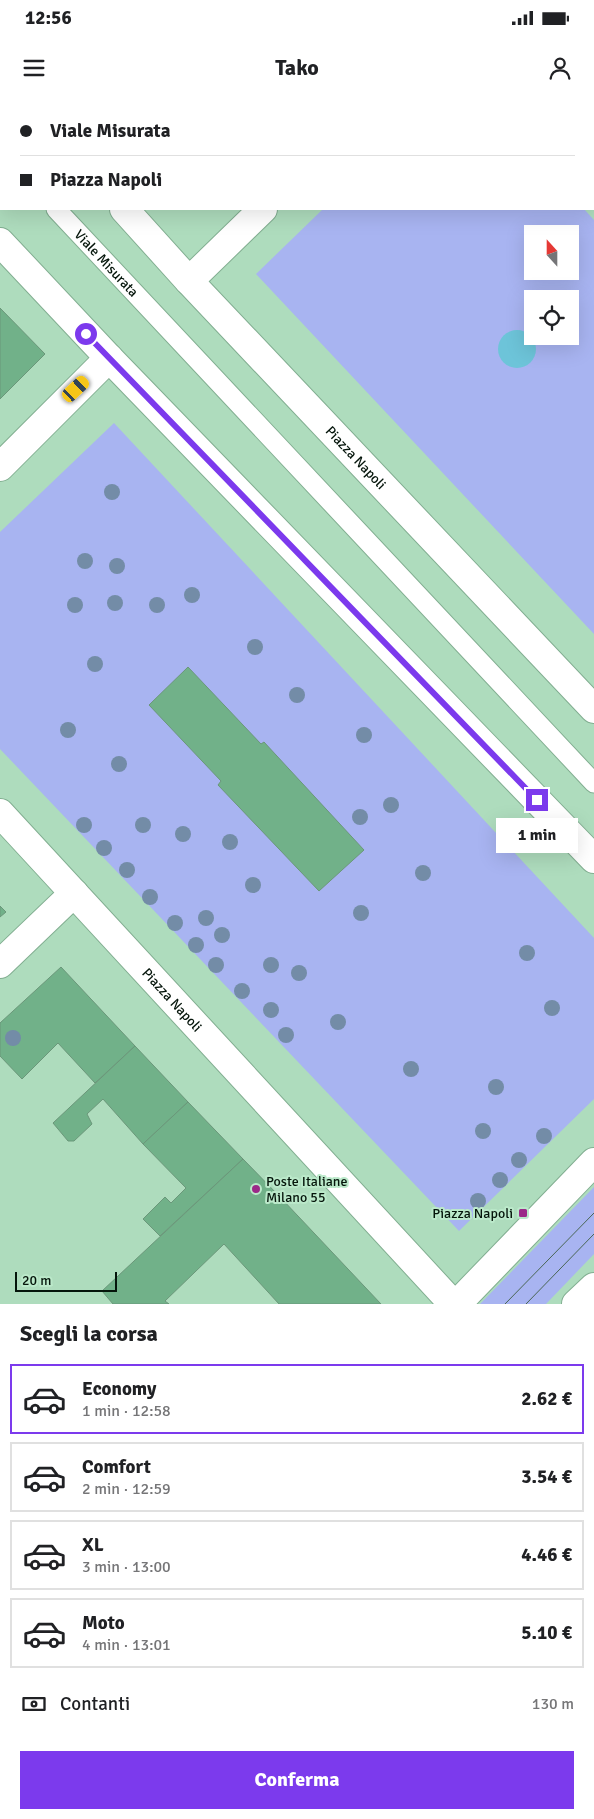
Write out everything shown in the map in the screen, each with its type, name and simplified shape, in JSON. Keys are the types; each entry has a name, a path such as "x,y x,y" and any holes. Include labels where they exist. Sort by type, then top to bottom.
{"main road":[{"path":"125,210 189,280 262,210"},
{"path":"0,242 109,358 594,859"},
{"name":"Piazza Napoli","path":"189,280 594,709"},
{"path":"0,466 109,358"},
{"name":"Piazza Napoli","path":"0,813 453,1304"},
{"path":"0,964 74,893"},
{"path":"457,1304 594,1162"},
{"path":"576,1304 594,1287"}],"lane":[{"name":"Viale Misurata","path":"57,210 594,783"}],"shaded area":[{"path":"322,210 585,210 594,220 594,634 256,274"},
{"path":"517,330 524,332 524,345 535,345 534,356 530,362 517,368 504,362 498,349 504,336"},
{"path":"114,423 594,938 594,1099 459,1231 0,749 0,532"},
{"path":"594,1187 594,1254 546,1304 480,1304"}],"building":[{"path":"0,308 45,354 0,399"},
{"path":"188,667 261,744 264,742 364,850 319,891 218,785 221,781 149,705"},
{"path":"0,906 6,912 0,917"},
{"path":"61,967 135,1046 95,1083 58,1043 22,1079 0,1056 0,1023"},
{"path":"135,1046 188,1102 143,1144 103,1099 87,1114 92,1124 74,1141 68,1141 53,1123"},
{"path":"188,1102 243,1159 160,1236 143,1219 165,1197 171,1203 186,1188 143,1144"},
{"path":"243,1159 381,1304 279,1304 224,1244 165,1301 169,1304 113,1304 102,1291"}],"tram line":[{"path":"505,1304 594,1213"},
{"path":"526,1304 594,1234"}],"place":[{"name":"Poste Italiane Milano 55","path":"256,1189"},
{"name":"Piazza Napoli","path":"523,1213"}],"route":[{"path":"86,334 537,800"}]}
